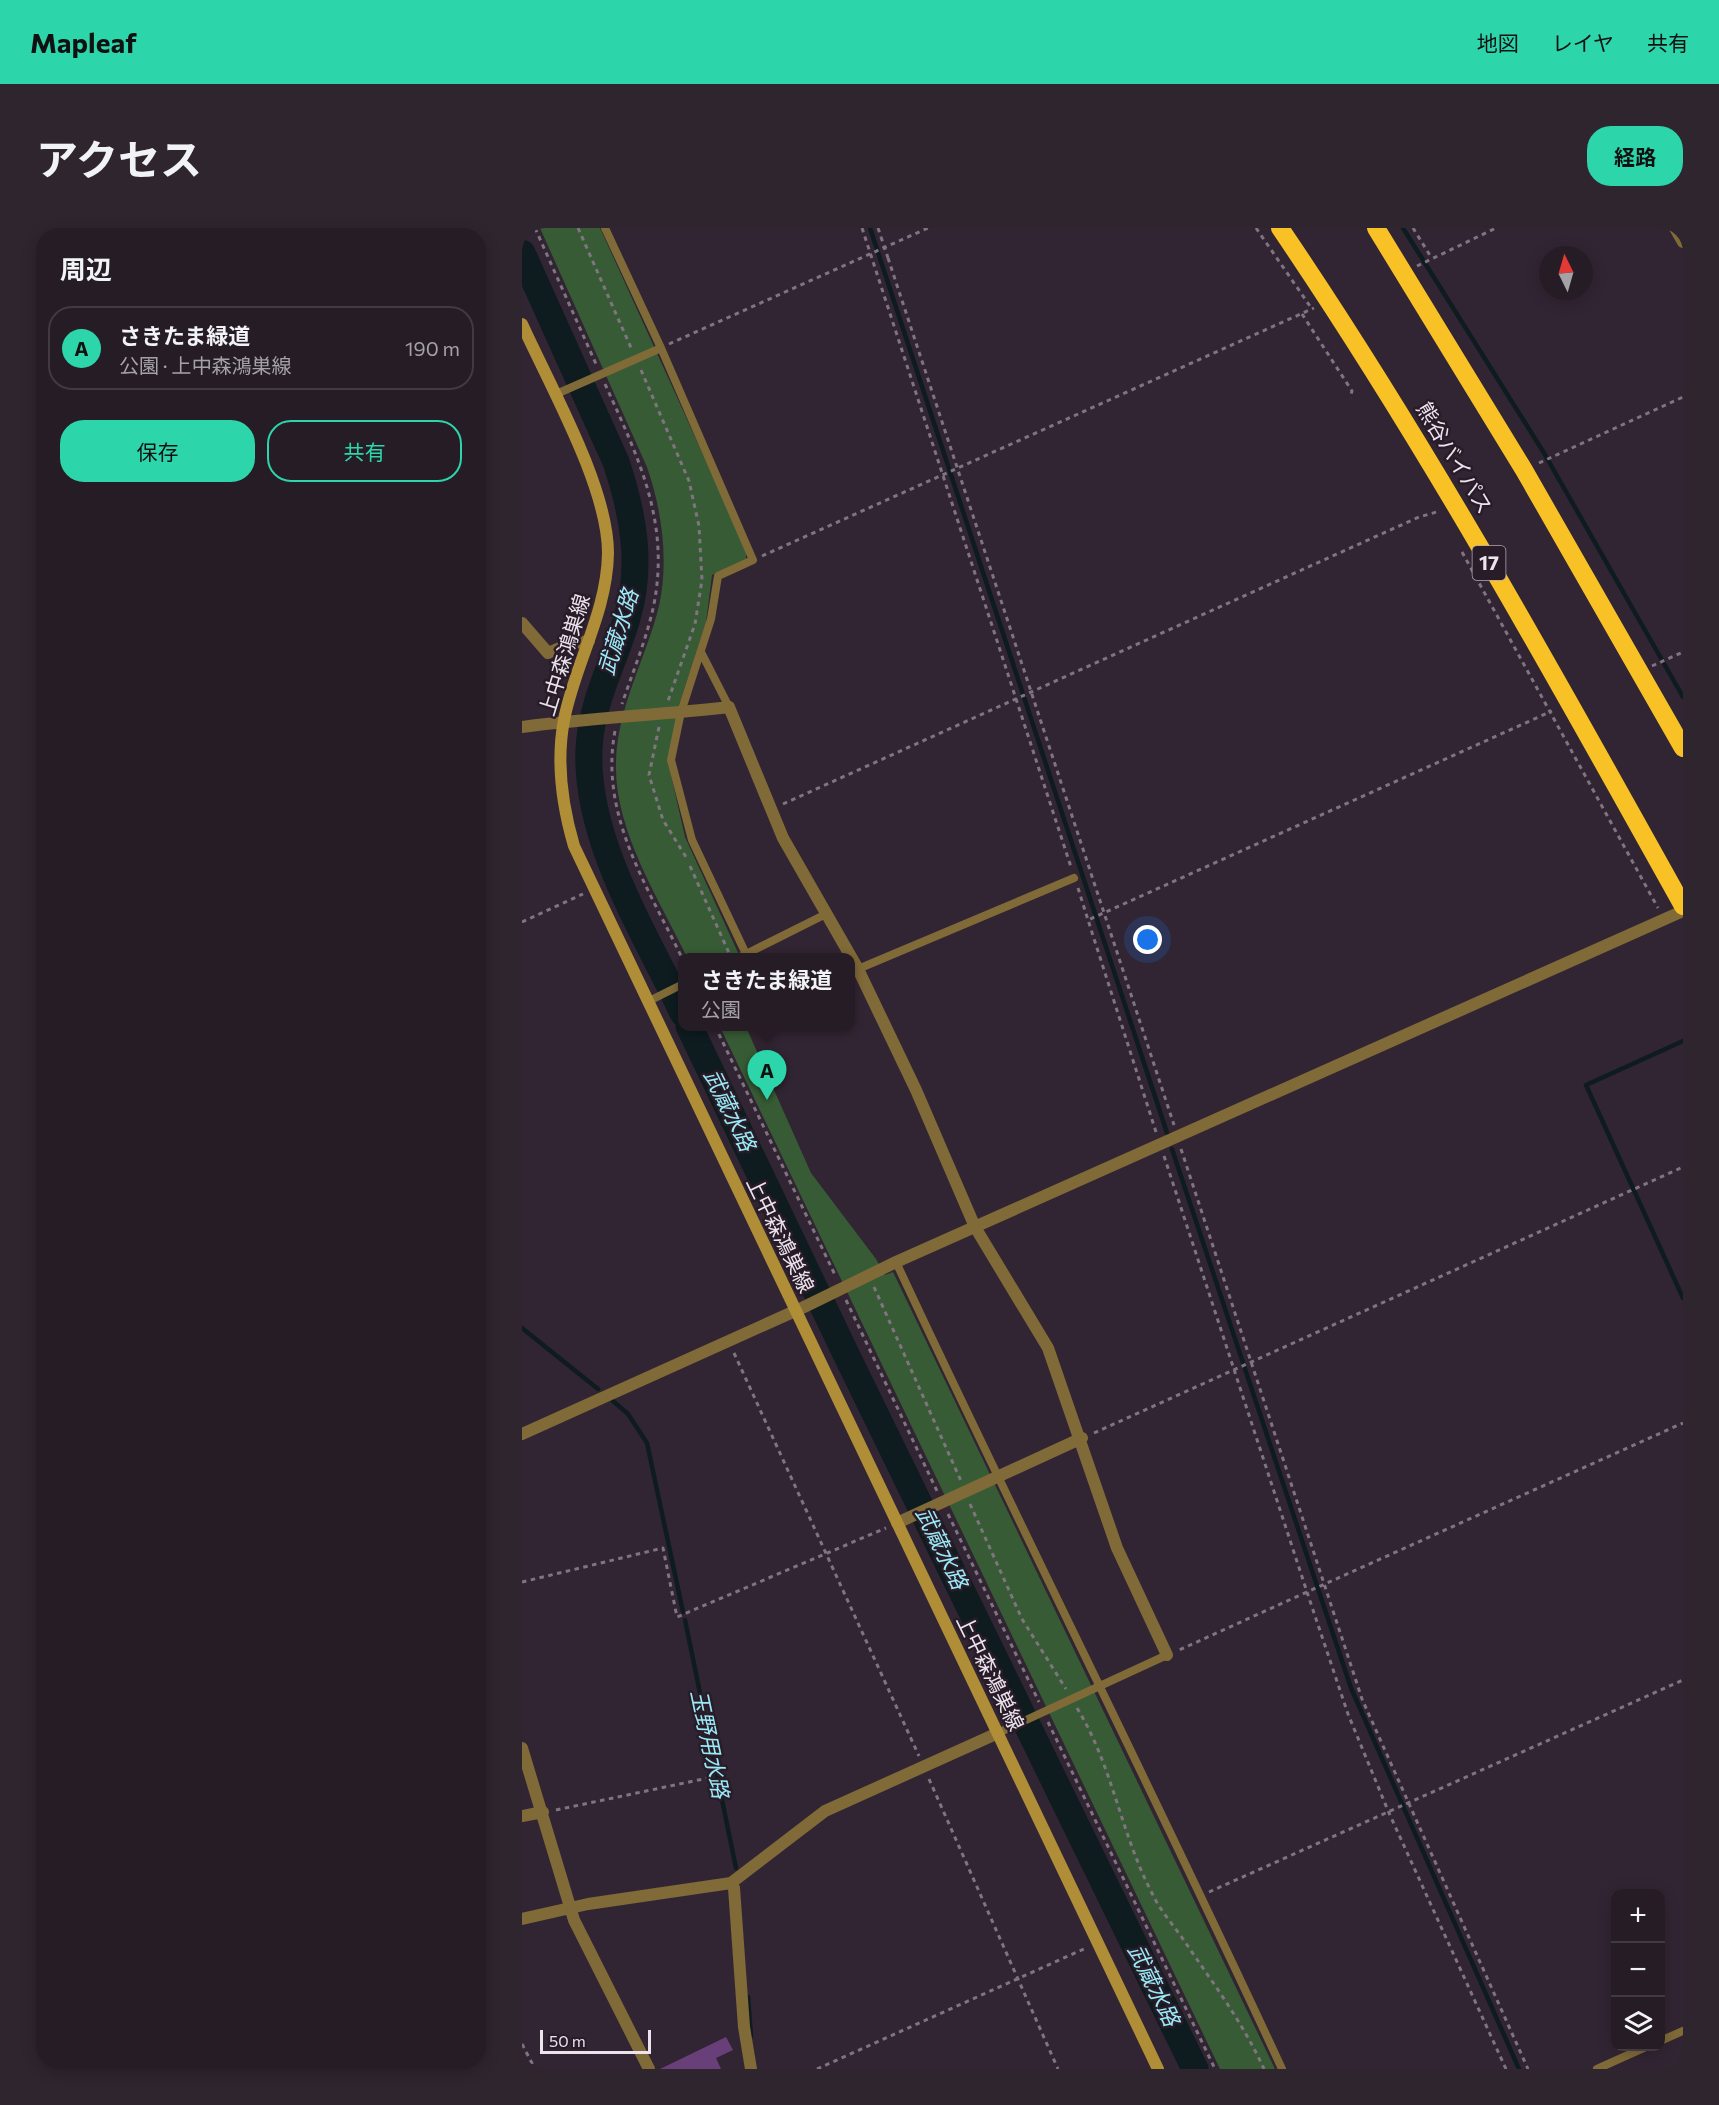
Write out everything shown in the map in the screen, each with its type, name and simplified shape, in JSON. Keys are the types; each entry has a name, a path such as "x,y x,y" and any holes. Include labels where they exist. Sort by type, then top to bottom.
{"highway":[{"name":"熊谷バイパス","path":"1280,228 1413,432 1447,508 1683,906"},
{"path":"1376,228 1524,470 1683,748"}],"main road":[{"name":"上中森鴻巣線","path":"522,324 594,483 606,528 606,582 598,617 564,721 560,765 565,810 574,846 646,1002 1158,2069"}],"street":[{"path":"1674,228 1683,242"},
{"path":"522,623 548,653 569,644 589,641"},
{"path":"522,727 564,721 614,720 729,707 783,838 849,953"},
{"path":"522,1434 808,1306 896,1262 1683,911"},
{"path":"855,964 916,1090 975,1227 1048,1348 1082,1438 1117,1548 1167,1655"},
{"path":"897,1523 1082,1438"},
{"path":"522,1919 570,1908 731,1883 825,1811 998,1733"},
{"path":"522,1748 570,1908 649,2069"},
{"path":"522,1816 543,1812"},
{"path":"731,1883 734,1888 744,2027 751,2069"}],"lane":[{"path":"605,228 661,348 753,560 718,576 702,654 681,712 671,760 692,840 741,953"},
{"path":"554,395 661,348"},
{"path":"702,654 729,707"},
{"path":"858,969 1074,878"},
{"path":"748,953 826,914"},
{"path":"646,1002 678,986"},
{"path":"896,1262 996,1477 1202,1895 1282,2069"},
{"path":"998,1733 1167,1655"},
{"path":"1665,2039 1683,2031"},
{"path":"1597,2069 1637,2051"}],"path":[{"path":"535,228 642,465 657,532 658,563 654,605 614,720 611,765 615,810 624,839 680,953"},
{"path":"578,228 690,481 699,526 702,580 695,624 663,714 650,762 649,775 652,792 663,820 686,857 729,953"},
{"path":"862,228 1348,1714 1389,1812 1506,2069"},
{"path":"878,228 955,471 1032,691 1249,1364 1362,1699 1407,1804 1528,2069"},
{"path":"661,348 928,228"},
{"path":"1256,228 1312,309"},
{"path":"1413,228 1431,257"},
{"path":"1404,273 1431,257 1496,228"},
{"path":"753,560 942,477 1329,300"},
{"path":"1302,314 1352,391 1350,398"},
{"path":"1524,470 1683,397"},
{"path":"1444,521 1447,508"},
{"path":"772,810 1419,517 1447,508"},
{"path":"1461,551 1552,711 1664,918"},
{"path":"1640,671 1683,652"},
{"path":"1088,920 1552,711"},
{"path":"522,921 593,890"},
{"path":"717,1031 836,1279"},
{"path":"1082,1438 1683,1167"},
{"path":"869,1275 995,1563 1022,1618 1090,1728 1110,1778 1122,1819 1154,1897 1227,2001 1264,2069"},
{"path":"847,1300 939,1503 1039,1714 1215,2069"},
{"path":"729,1341 825,1556 923,1765 1058,2069"},
{"path":"1167,1655 1683,1423"},
{"path":"522,1582 663,1548 677,1617 825,1556 897,1523"},
{"path":"1202,1895 1683,1680"},
{"path":"543,1812 708,1778"},
{"path":"817,2069 1098,1943"},
{"path":"522,2044 535,2069"}],"green space":[{"path":"540,228 600,228 746,549 746,559 712,575 706,622 679,705 668,762 685,837 738,953 685,953 630,839 617,788 616,763 621,722 653,626 662,589 664,554 660,518 647,467"},
{"path":"722,1031 748,1031 811,1173 876,1259 885,1275 893,1272 1275,2069 1220,2069"}],"building":[{"path":"726,2037 733,2050 716,2058 721,2069 660,2069"}],"waterway":[{"path":"870,228 1167,1133"},
{"path":"1403,228 1544,453 1683,697"},
{"name":"武蔵水路","path":"522,253 616,462 627,500 634,539 632,598 622,635 594,715 589,749 590,783 597,817 620,885 678,1003"},
{"name":"武蔵水路","path":"691,1031 846,1354 1195,2069"},
{"path":"1683,1041 1586,1085 1683,1298"},
{"path":"1172,1149 1351,1688 1519,2069"},
{"name":"玉野用水路","path":"522,1328 598,1389"},
{"name":"玉野用水路","path":"613,1401 628,1414 647,1443 683,1612"},
{"name":"玉野用水路","path":"685,1620 736,1868"},
{"name":"玉野用水路","path":"748,1997 751,2036"}],"place":[{"name":"さきたま緑道","path":"767,1100"}]}
